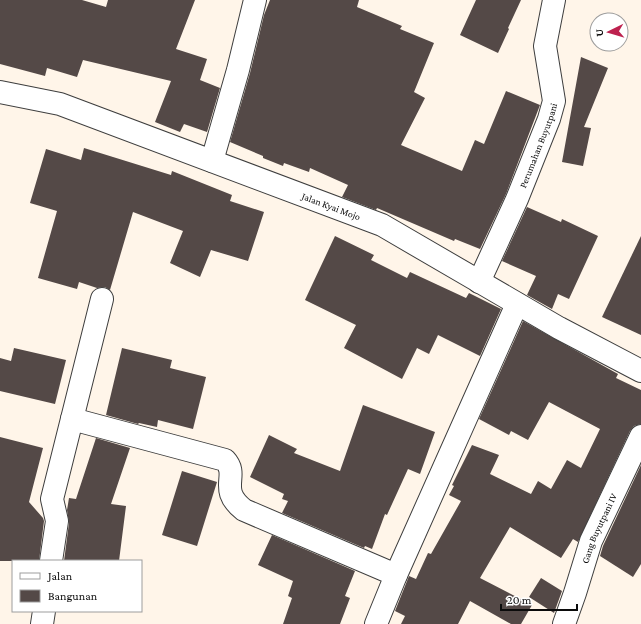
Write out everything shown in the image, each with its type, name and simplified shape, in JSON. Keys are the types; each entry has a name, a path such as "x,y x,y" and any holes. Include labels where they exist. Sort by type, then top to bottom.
{"street":[{"path":"212,162 238,70 255,0"},
{"name":"Perumahan Buyutpani","path":"480,282 517,199 549,120 554,101 545,46 551,7 554,0"},
{"name":"Jalan Kyai Mojo","path":"0,92 60,104 382,225 559,328 641,371"},
{"path":"51,560 57,521 52,499 102,299"},
{"path":"376,624 396,575 518,304"},
{"path":"72,419 225,460 229,464 231,470 229,489 230,495 238,506 244,510 396,575"},
{"name":"Gang Buyutpani IV","path":"564,624 576,593 591,541 641,436"},
{"path":"42,624 44,612"}],"building":[{"path":"0,0 82,0 106,7 108,0 195,0 176,49 207,59 200,80 220,88 207,132 184,124 180,132 155,122 171,81 83,60 77,77 47,68 45,76 0,64"},
{"path":"270,0 359,0 357,7 402,26 400,29 434,43 414,92 425,98 401,145 462,171 475,140 484,144 506,91 540,105 506,194 480,249 455,239 454,241 377,208 376,210 342,197 348,185 310,168 309,172 284,163 283,166 230,142 250,73 264,15"},
{"path":"476,0 521,0 498,53 460,35"},
{"path":"581,57 608,68 584,127 591,128 583,166 562,162"},
{"path":"84,148 171,175 172,171 232,195 230,201 264,212 248,261 211,250 200,277 170,263 183,231 133,212 110,290 105,287 97,288 79,282 77,289 38,278 57,211 30,203 46,149 81,160"},
{"path":"527,207 561,222 562,219 598,236 569,299 558,294 552,309 527,295 536,276 502,261"},
{"path":"335,236 374,255 371,260 407,278 410,272 466,298 469,293 501,309 480,356 438,335 429,354 417,348 402,379 344,348 356,325 305,300"},
{"path":"641,236 641,335 602,317"},
{"path":"523,321 618,374 616,378 641,390 641,424 634,426 630,431 578,542 573,539 561,558 510,527 480,578 532,605 521,624 511,624 470,601 458,624 401,624 405,616 395,611 409,576 416,579 428,553 431,554 461,501 449,495 454,486 452,485 472,445 499,455 490,474 531,494 538,481 551,489 567,460 581,468 600,429 549,402 528,440 511,431 509,435 479,419"},
{"path":"14,348 66,360 55,404 0,391 0,358 11,361"},
{"path":"122,348 172,360 170,368 206,377 193,429 158,420 157,427 138,424 106,415"},
{"path":"363,405 435,432 420,474 408,469 387,515 385,514 372,549 365,546 364,548 282,513 288,501 282,499 284,494 250,477 269,435 297,449 294,453 340,471"},
{"path":"0,437 43,448 29,502 44,521 39,560 0,561"},
{"path":"96,438 130,448 111,504 126,506 119,560 64,560 69,523 67,510 69,498 76,499"},
{"path":"641,465 641,564 633,577 600,556 603,546"},
{"path":"182,471 217,482 197,546 162,535"},
{"path":"272,535 355,571 345,596 350,598 340,624 283,624 292,598 288,596 293,581 258,565"},
{"path":"541,578 562,591 554,613 529,597"}]}
